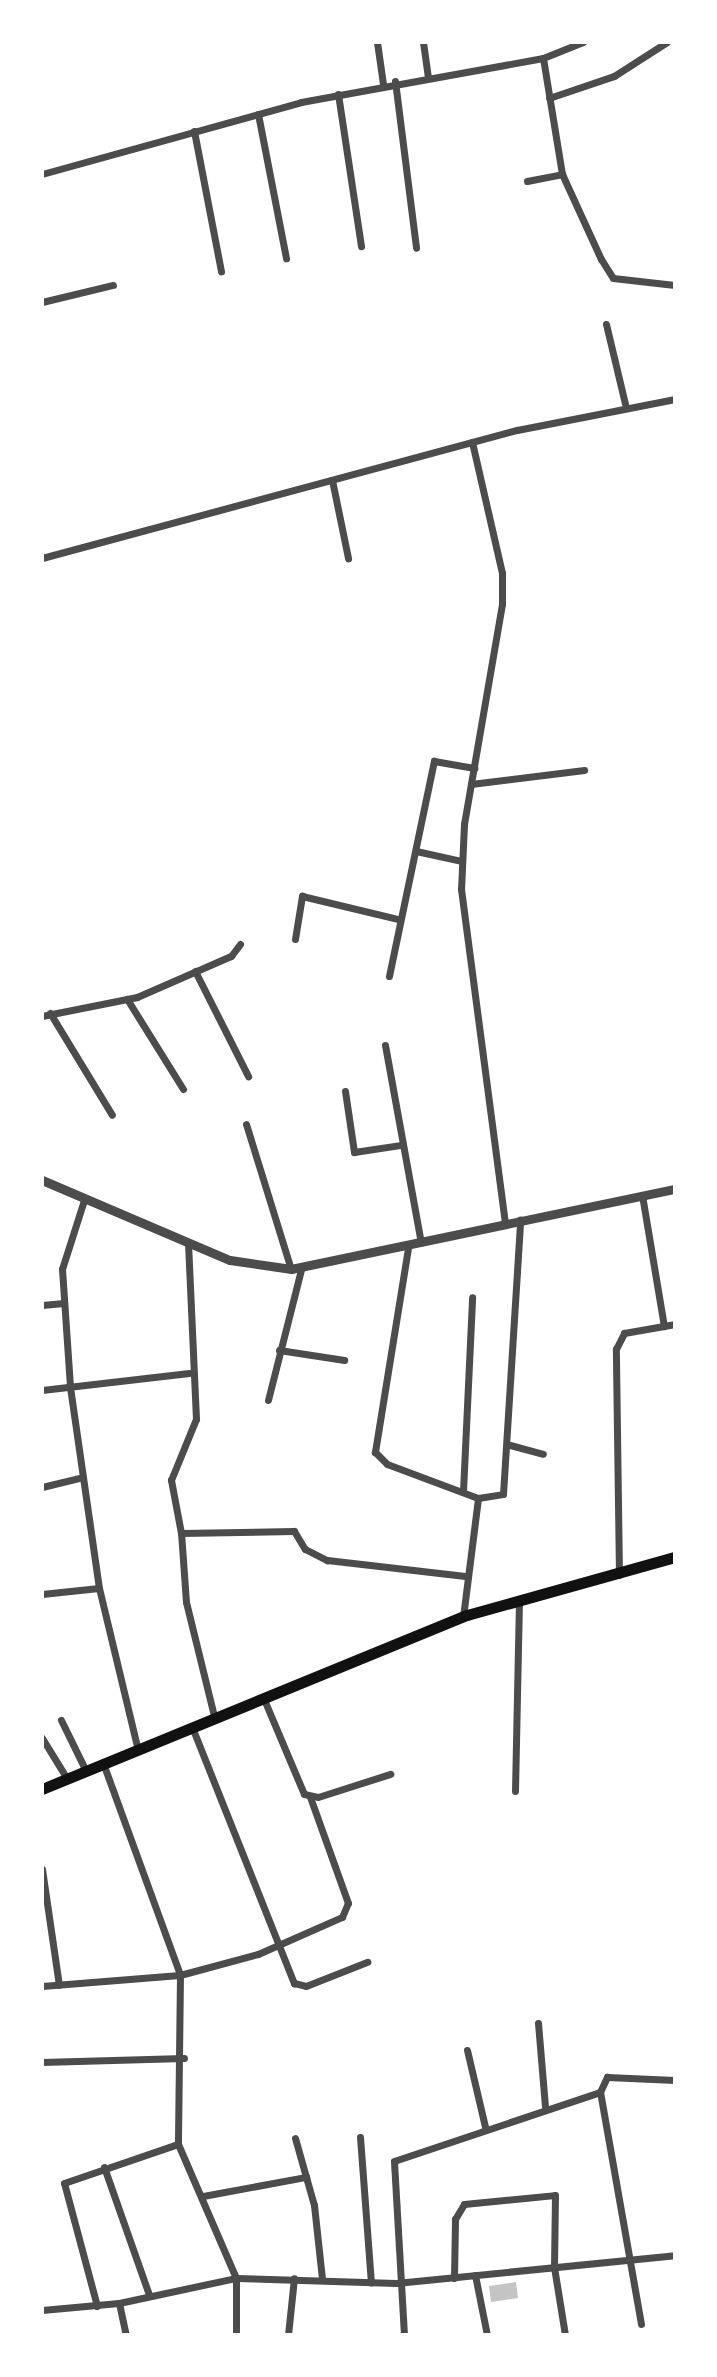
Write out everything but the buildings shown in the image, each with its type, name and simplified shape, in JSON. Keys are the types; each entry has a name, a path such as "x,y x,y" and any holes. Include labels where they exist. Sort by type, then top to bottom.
{"main road":[{"path":"42,1789 137,1746 463,1617 675,1557"}],"street":[{"path":"377,42 383,84"},
{"path":"423,42 428,76"},
{"path":"42,174 338,94 395,81 543,58 583,42"},
{"path":"549,98 614,76 667,42"},
{"path":"543,58 562,174 613,278 675,285"},
{"path":"395,81 416,248"},
{"path":"338,94 361,246"},
{"path":"258,114 286,258"},
{"path":"194,131 221,271"},
{"path":"527,181 562,174"},
{"path":"42,302 113,285"},
{"path":"606,324 625,404"},
{"path":"42,558 472,442 625,404 675,399"},
{"path":"472,442 502,573 461,861 466,966 505,1221"},
{"path":"332,480 348,558"},
{"path":"389,976 398,919 416,851 434,761 474,768"},
{"path":"471,784 584,770"},
{"path":"416,851 461,861"},
{"path":"295,939 302,896 398,919"},
{"path":"112,1115 46,1015 127,999 195,971 240,944"},
{"path":"195,971 248,1076"},
{"path":"127,999 183,1089"},
{"path":"385,1045 421,1243"},
{"path":"345,1091 354,1152 401,1145"},
{"path":"246,1124 291,1269"},
{"path":"42,1180 230,1260 291,1269 408,1248 521,1217 675,1189"},
{"path":"642,1195 664,1326"},
{"path":"84,1200 62,1269 70,1387 99,1588 137,1746"},
{"path":"408,1248 375,1452 387,1464 478,1498 506,1492 521,1217"},
{"path":"188,1243 189,1373 196,1419 171,1480 181,1533 186,1602 214,1716"},
{"path":"268,1400 302,1266"},
{"path":"463,1491 472,1297"},
{"path":"42,1305 64,1303"},
{"path":"619,1575 616,1349 624,1333 675,1324"},
{"path":"279,1350 344,1360"},
{"path":"42,1390 189,1373"},
{"path":"510,1445 543,1454"},
{"path":"42,1487 83,1477"},
{"path":"463,1617 465,1576 478,1498"},
{"path":"181,1533 294,1531 305,1549 327,1560 465,1576"},
{"path":"42,1594 99,1588"},
{"path":"515,1791 519,1603"},
{"path":"42,1986 180,1975 275,1946 342,1917 348,1903 310,1797 300,1790 263,1697"},
{"path":"61,1720 85,1769"},
{"path":"191,1726 275,1946 300,1985 367,1962"},
{"path":"42,1738 66,1777"},
{"path":"102,1761 180,1975 184,2058 178,2144 236,2278 236,2335"},
{"path":"310,1797 390,1774"},
{"path":"42,1869 59,1985"},
{"path":"538,2023 545,2106"},
{"path":"467,2050 485,2127"},
{"path":"42,2062 184,2058"},
{"path":"641,2324 600,2092 607,2077 675,2080"},
{"path":"404,2335 396,2283 391,2164 545,2106 600,2092"},
{"path":"360,2137 371,2283"},
{"path":"295,2138 306,2177 322,2279"},
{"path":"97,2306 62,2188 67,2179 178,2144"},
{"path":"104,2167 149,2295"},
{"path":"203,2196 306,2177"},
{"path":"454,2278 455,2219 464,2204 552,2193 554,2267 565,2335"},
{"path":"42,2310 119,2303 236,2278 396,2283 675,2255"},
{"path":"475,2275 487,2335"},
{"path":"288,2335 294,2278"},
{"path":"119,2303 126,2335"}]}
